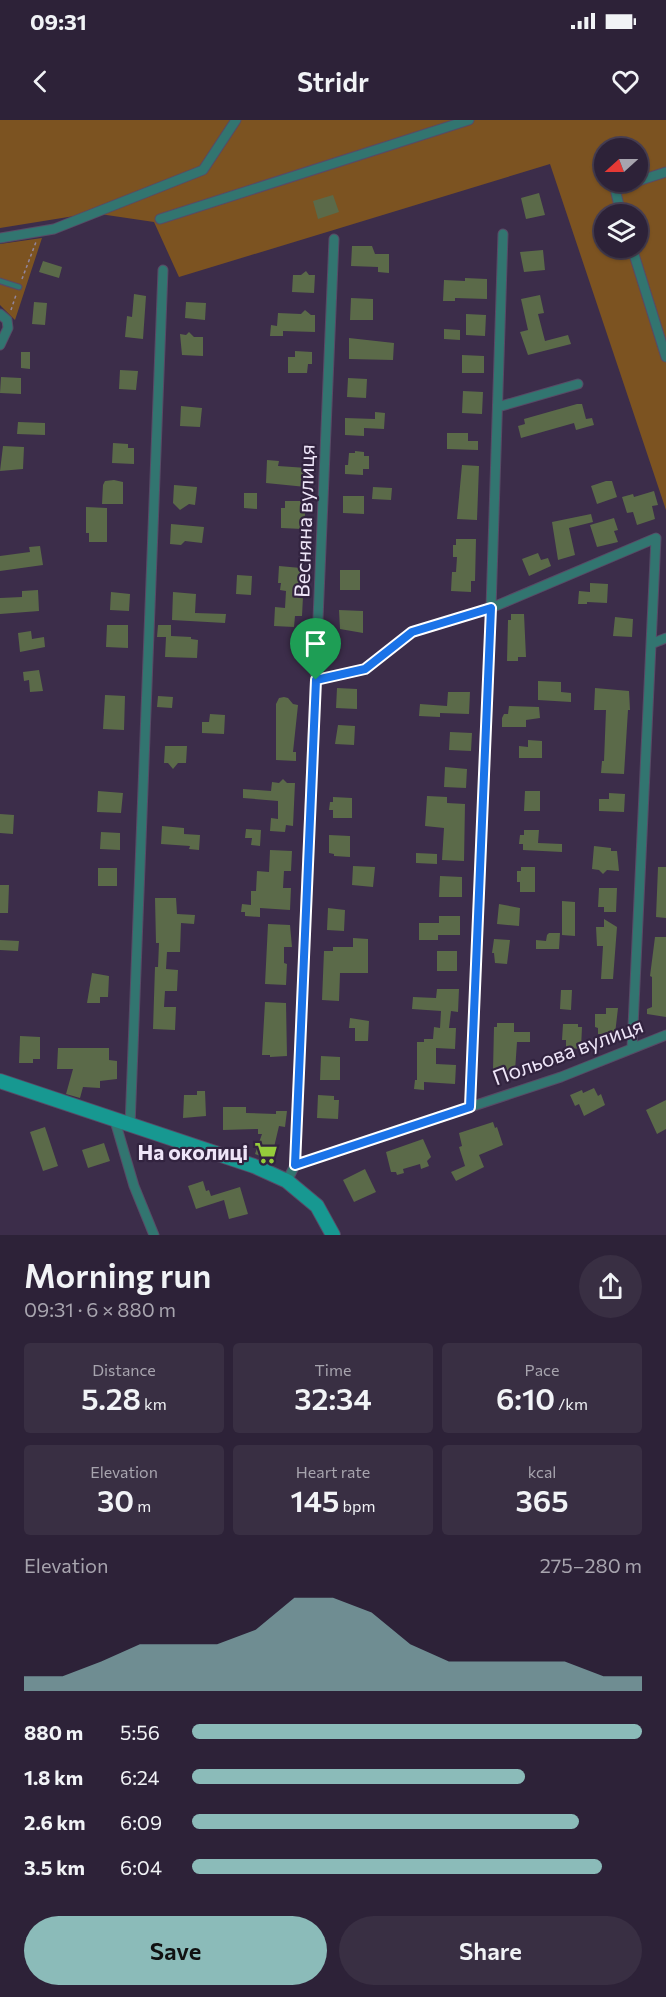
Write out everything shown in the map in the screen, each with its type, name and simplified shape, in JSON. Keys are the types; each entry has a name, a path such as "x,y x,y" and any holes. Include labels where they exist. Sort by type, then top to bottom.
{"street":[{"path":"0,238 54,229 203,170 236,120"},
{"path":"160,219 469,120"},
{"path":"648,178 666,172"},
{"path":"470,1107 491,608 503,234"},
{"name":"Весняна вулиця","path":"295,1165 334,239"},
{"path":"635,258 666,357"},
{"path":"130,1126 163,270"},
{"path":"0,345 8,328 4,317"},
{"path":"498,407 578,384"},
{"path":"491,608 656,538 632,1048"},
{"path":"651,644 666,638"},
{"name":"Польова вулиця","path":"295,1165 561,1077 666,1035"},
{"path":"0,1081 254,1166 287,1181 317,1206 333,1235"},
{"path":"115,1121 134,1186 154,1235"},
{"path":"287,1181 295,1165"}],"lane":[{"path":"0,281 19,287"}],"path":[{"path":"4,317 19,287 40,232"},
{"path":"316,680 365,669 412,632 491,608"}],"shaded area":[{"path":"0,120 666,120 666,510 550,164 179,277 154,222 93,213 0,228"},
{"path":"42,238 15,320 0,305 0,244"}],"building":[{"path":"539,193 545,215 526,219 521,198"},
{"path":"333,195 339,212 318,219 313,201"},
{"path":"352,246 372,246 375,254 389,254 389,273 378,272 378,267 351,266"},
{"path":"543,250 545,270 524,272 520,252"},
{"path":"43,261 62,267 59,278 39,272"},
{"path":"306,271 309,275 315,275 314,293 292,292 293,275 301,275"},
{"path":"465,278 487,279 487,299 455,298 455,301 443,301 444,280 465,281"},
{"path":"134,294 146,296 143,339 125,337 127,316 132,317"},
{"path":"540,295 544,313 538,314 545,341 568,335 571,344 528,355 520,332 528,330 521,299"},
{"path":"351,298 373,299 373,320 350,320"},
{"path":"34,302 47,303 45,325 32,324"},
{"path":"186,302 206,303 205,320 185,318"},
{"path":"305,310 315,315 315,332 283,331 283,336 270,336 271,325 277,326 278,313 301,314"},
{"path":"466,314 486,315 485,336 466,335"},
{"path":"444,329 460,330 460,340 444,339"},
{"path":"189,332 194,337 203,337 203,356 182,355 180,334 186,335"},
{"path":"349,338 394,343 393,360 349,359"},
{"path":"295,351 312,352 312,364 308,364 307,373 288,373 288,357 295,357"},
{"path":"21,352 30,352 30,369 21,368"},
{"path":"462,355 484,356 484,373 462,373"},
{"path":"120,370 138,371 136,390 119,389"},
{"path":"1,377 21,378 21,394 0,393"},
{"path":"348,378 367,379 366,398 347,397"},
{"path":"463,391 483,392 482,414 462,413"},
{"path":"582,404 586,419 592,418 594,425 576,430 574,423 521,438 518,426 525,424 524,419"},
{"path":"181,406 202,408 200,427 180,426"},
{"path":"375,412 385,413 384,429 364,428 364,436 345,435 345,418 375,419"},
{"path":"18,422 45,423 45,435 17,434"},
{"path":"447,433 468,433 468,441 478,441 478,450 447,449"},
{"path":"113,443 128,444 128,448 134,448 134,464 112,463"},
{"path":"3,446 24,447 23,469 0,471"},
{"path":"355,451 364,452 364,456 369,456 369,469 363,469 363,475 345,474 349,453 355,453"},
{"path":"267,460 279,461 278,466 307,468 306,487 266,483"},
{"path":"462,465 479,466 477,520 457,519"},
{"path":"105,481 123,482 123,504 102,504"},
{"path":"612,481 617,497 597,504 591,486"},
{"path":"174,485 197,487 195,505 189,504 180,510 173,503"},
{"path":"373,487 392,488 391,500 372,499"},
{"path":"654,491 658,505 652,506 655,519 637,525 633,512 627,513 622,497 633,494 634,497"},
{"path":"244,493 257,493 257,509 244,508"},
{"path":"343,496 364,496 364,514 343,513"},
{"path":"285,501 304,501 303,507 306,507 303,529 281,528 281,508 285,508"},
{"path":"86,507 107,508 107,542 89,542 89,533 86,533"},
{"path":"591,514 593,522 569,528 575,555 558,560 552,522"},
{"path":"614,518 618,530 614,531 618,542 597,547 590,525"},
{"path":"171,524 204,527 202,543 185,541 181,545 170,544"},
{"path":"456,539 476,539 475,581 471,581 471,592 451,591 452,572 456,572 457,557 453,557 453,545 456,545"},
{"path":"40,546 43,565 0,571 0,556 30,552 29,547"},
{"path":"538,553 541,560 548,558 551,566 529,576 522,559"},
{"path":"279,566 301,568 301,577 304,577 302,616 295,616 294,627 274,626 275,607 285,608 286,591 280,590 281,583 278,583"},
{"path":"340,570 360,570 360,590 340,590"},
{"path":"237,575 252,576 251,595 236,594"},
{"path":"590,583 608,584 607,603 578,604 579,591 590,592"},
{"path":"38,590 39,611 0,614 0,598 22,597 22,591"},
{"path":"111,592 130,594 129,611 110,610"},
{"path":"173,592 196,594 195,613 226,614 225,623 172,620"},
{"path":"339,610 363,611 363,633 340,629"},
{"path":"511,614 524,614 526,657 518,657 518,661 507,661 508,620 511,620"},
{"path":"615,617 633,619 632,637 613,636"},
{"path":"107,625 128,625 128,648 106,647"},
{"path":"158,625 171,625 171,636 191,637 191,639 198,640 197,658 165,657 166,637 157,637"},
{"path":"31,631 32,639 44,637 45,647 20,652 18,633"},
{"path":"39,670 43,691 30,692 29,680 24,681 23,672"},
{"path":"538,681 561,682 561,692 571,693 571,702 538,700"},
{"path":"337,688 357,689 357,709 336,708"},
{"path":"595,688 629,691 630,710 628,710 624,774 601,773 602,761 604,761 606,710 594,710"},
{"path":"448,692 470,692 469,714 440,713 440,717 419,716 420,704 447,706"},
{"path":"105,695 125,696 124,730 103,729"},
{"path":"158,696 173,697 172,708 157,707"},
{"path":"284,697 298,705 293,752 296,752 296,761 276,760 276,704 279,698"},
{"path":"509,706 539,707 540,718 526,720 526,727 502,727 502,718 504,714 508,714"},
{"path":"210,714 225,715 224,734 202,733 202,722 209,722"},
{"path":"338,725 355,726 354,745 335,744"},
{"path":"450,732 472,733 471,751 449,750"},
{"path":"528,740 542,741 542,758 519,758 519,746 528,747"},
{"path":"165,746 187,746 186,763 178,763 173,769 168,763 164,763"},
{"path":"445,767 467,769 466,788 444,787"},
{"path":"283,779 287,783 295,783 293,826 286,825 285,832 270,831 271,818 278,819 278,801 243,798 243,789 271,791 272,782 279,783"},
{"path":"98,791 123,793 121,813 97,812"},
{"path":"525,791 540,791 540,811 524,811"},
{"path":"609,793 625,794 624,812 599,811 599,799 609,799"},
{"path":"427,796 447,797 447,803 465,804 464,861 442,860 444,828 425,826"},
{"path":"333,797 352,798 352,818 333,818 333,810 329,810"},
{"path":"0,814 14,815 13,834 0,833"},
{"path":"162,826 184,828 184,834 200,835 199,850 189,849 190,846 161,844"},
{"path":"246,829 261,830 260,846 251,845 252,838 245,838"},
{"path":"524,830 539,830 538,843 562,844 562,852 523,850 523,844 519,844 520,835 524,835"},
{"path":"101,832 120,833 120,850 100,849"},
{"path":"329,835 350,836 350,857 334,856 329,853"},
{"path":"594,846 617,851 619,871 607,870 603,874 599,870 592,869"},
{"path":"270,850 292,851 291,871 284,871 283,888 291,888 290,910 260,908 260,917 245,916 245,912 241,912 242,904 251,905 251,891 256,891 257,871 269,872"},
{"path":"416,853 437,854 437,864 416,863"},
{"path":"353,866 375,867 373,887 352,885"},
{"path":"521,867 535,867 535,892 520,892 517,871 521,871"},
{"path":"658,867 666,867 666,918 656,917"},
{"path":"98,868 117,868 117,886 98,886"},
{"path":"440,876 462,877 462,897 439,897"},
{"path":"0,885 9,885 8,913 0,913"},
{"path":"599,888 617,888 616,912 604,912 604,907 598,907"},
{"path":"155,898 176,898 177,914 195,915 194,924 181,923 180,952 167,952 166,969 178,970 177,991 165,991 164,1007 176,1007 175,1030 153,1029 155,967 158,967 159,943 156,943"},
{"path":"562,901 575,902 575,936 562,935"},
{"path":"499,904 520,908 519,926 497,924"},
{"path":"328,908 345,910 344,931 327,930"},
{"path":"439,916 460,916 460,935 438,935 438,940 419,940 419,923 439,923"},
{"path":"604,919 617,927 613,979 601,979 603,946 597,946 596,927 604,927"},
{"path":"268,924 290,925 292,947 284,947 284,963 287,964 286,985 265,984"},
{"path":"549,933 560,933 559,949 536,949 536,940 546,941"},
{"path":"655,937 666,937 666,1017 647,1014 647,1009 652,1007 652,977 650,976"},
{"path":"353,938 368,939 368,973 340,973 339,1001 322,1000 324,951 333,951 333,947 353,947"},
{"path":"494,939 510,940 507,964 495,963 494,953 492,953"},
{"path":"0,940 19,941 18,951 0,950"},
{"path":"437,951 457,951 457,971 437,971"},
{"path":"92,973 109,976 108,997 100,997 100,1003 87,1003"},
{"path":"437,989 459,989 458,1012 451,1011 449,1028 456,1028 455,1049 436,1048 436,1064 456,1065 455,1084 424,1082 424,1090 414,1089 415,1080 417,1080 417,1042 433,1039 434,1027 440,1028 441,1011 412,1009 413,997 436,998"},
{"path":"561,990 572,990 571,1010 560,1009"},
{"path":"265,1002 286,1003 287,1056 262,1055"},
{"path":"606,1008 618,1008 615,1034 598,1034 598,1028 595,1027 595,1014 606,1014"},
{"path":"350,1018 369,1021 368,1041 355,1041 355,1028 349,1028"},
{"path":"497,1023 514,1023 514,1032 530,1032 530,1042 517,1042 515,1071 493,1070 494,1027 497,1027"},
{"path":"563,1024 578,1024 578,1027 582,1027 581,1049 566,1048 566,1040 562,1040"},
{"path":"20,1036 40,1037 40,1059 33,1059 33,1063 19,1063"},
{"path":"58,1048 109,1048 109,1060 117,1061 117,1079 100,1081 100,1088 83,1087 80,1098 66,1094 73,1069 57,1069"},
{"path":"321,1056 340,1057 340,1080 320,1080"},
{"path":"594,1088 598,1096 601,1094 605,1105 584,1116 579,1104 575,1106 570,1095"},
{"path":"197,1091 205,1091 206,1116 183,1118 184,1095 197,1095"},
{"path":"318,1095 334,1096 334,1100 339,1100 338,1119 317,1118"},
{"path":"666,1100 666,1129 657,1134 646,1110"},
{"path":"223,1107 246,1107 246,1113 276,1114 276,1111 287,1111 285,1127 279,1126 271,1160 255,1154 262,1134 258,1134 258,1129 223,1130"},
{"path":"493,1122 503,1145 479,1155 484,1167 456,1181 451,1172 465,1166 459,1147 462,1146 459,1133"},
{"path":"45,1127 58,1166 43,1171 30,1132"},
{"path":"423,1139 431,1157 427,1161 429,1166 421,1169 420,1164 403,1169 404,1173 397,1175 396,1172 391,1172 386,1152"},
{"path":"104,1143 110,1161 88,1168 82,1150"},
{"path":"365,1169 376,1192 354,1202 343,1180"},
{"path":"203,1181 206,1191 209,1190 211,1196 240,1187 248,1214 229,1219 224,1200 196,1209 188,1186"}],"place":[{"name":"На околиці","path":"266,1153"}],"route":[{"path":"491,608 470,1107 295,1165 316,680 365,669 412,632 491,608"}]}
